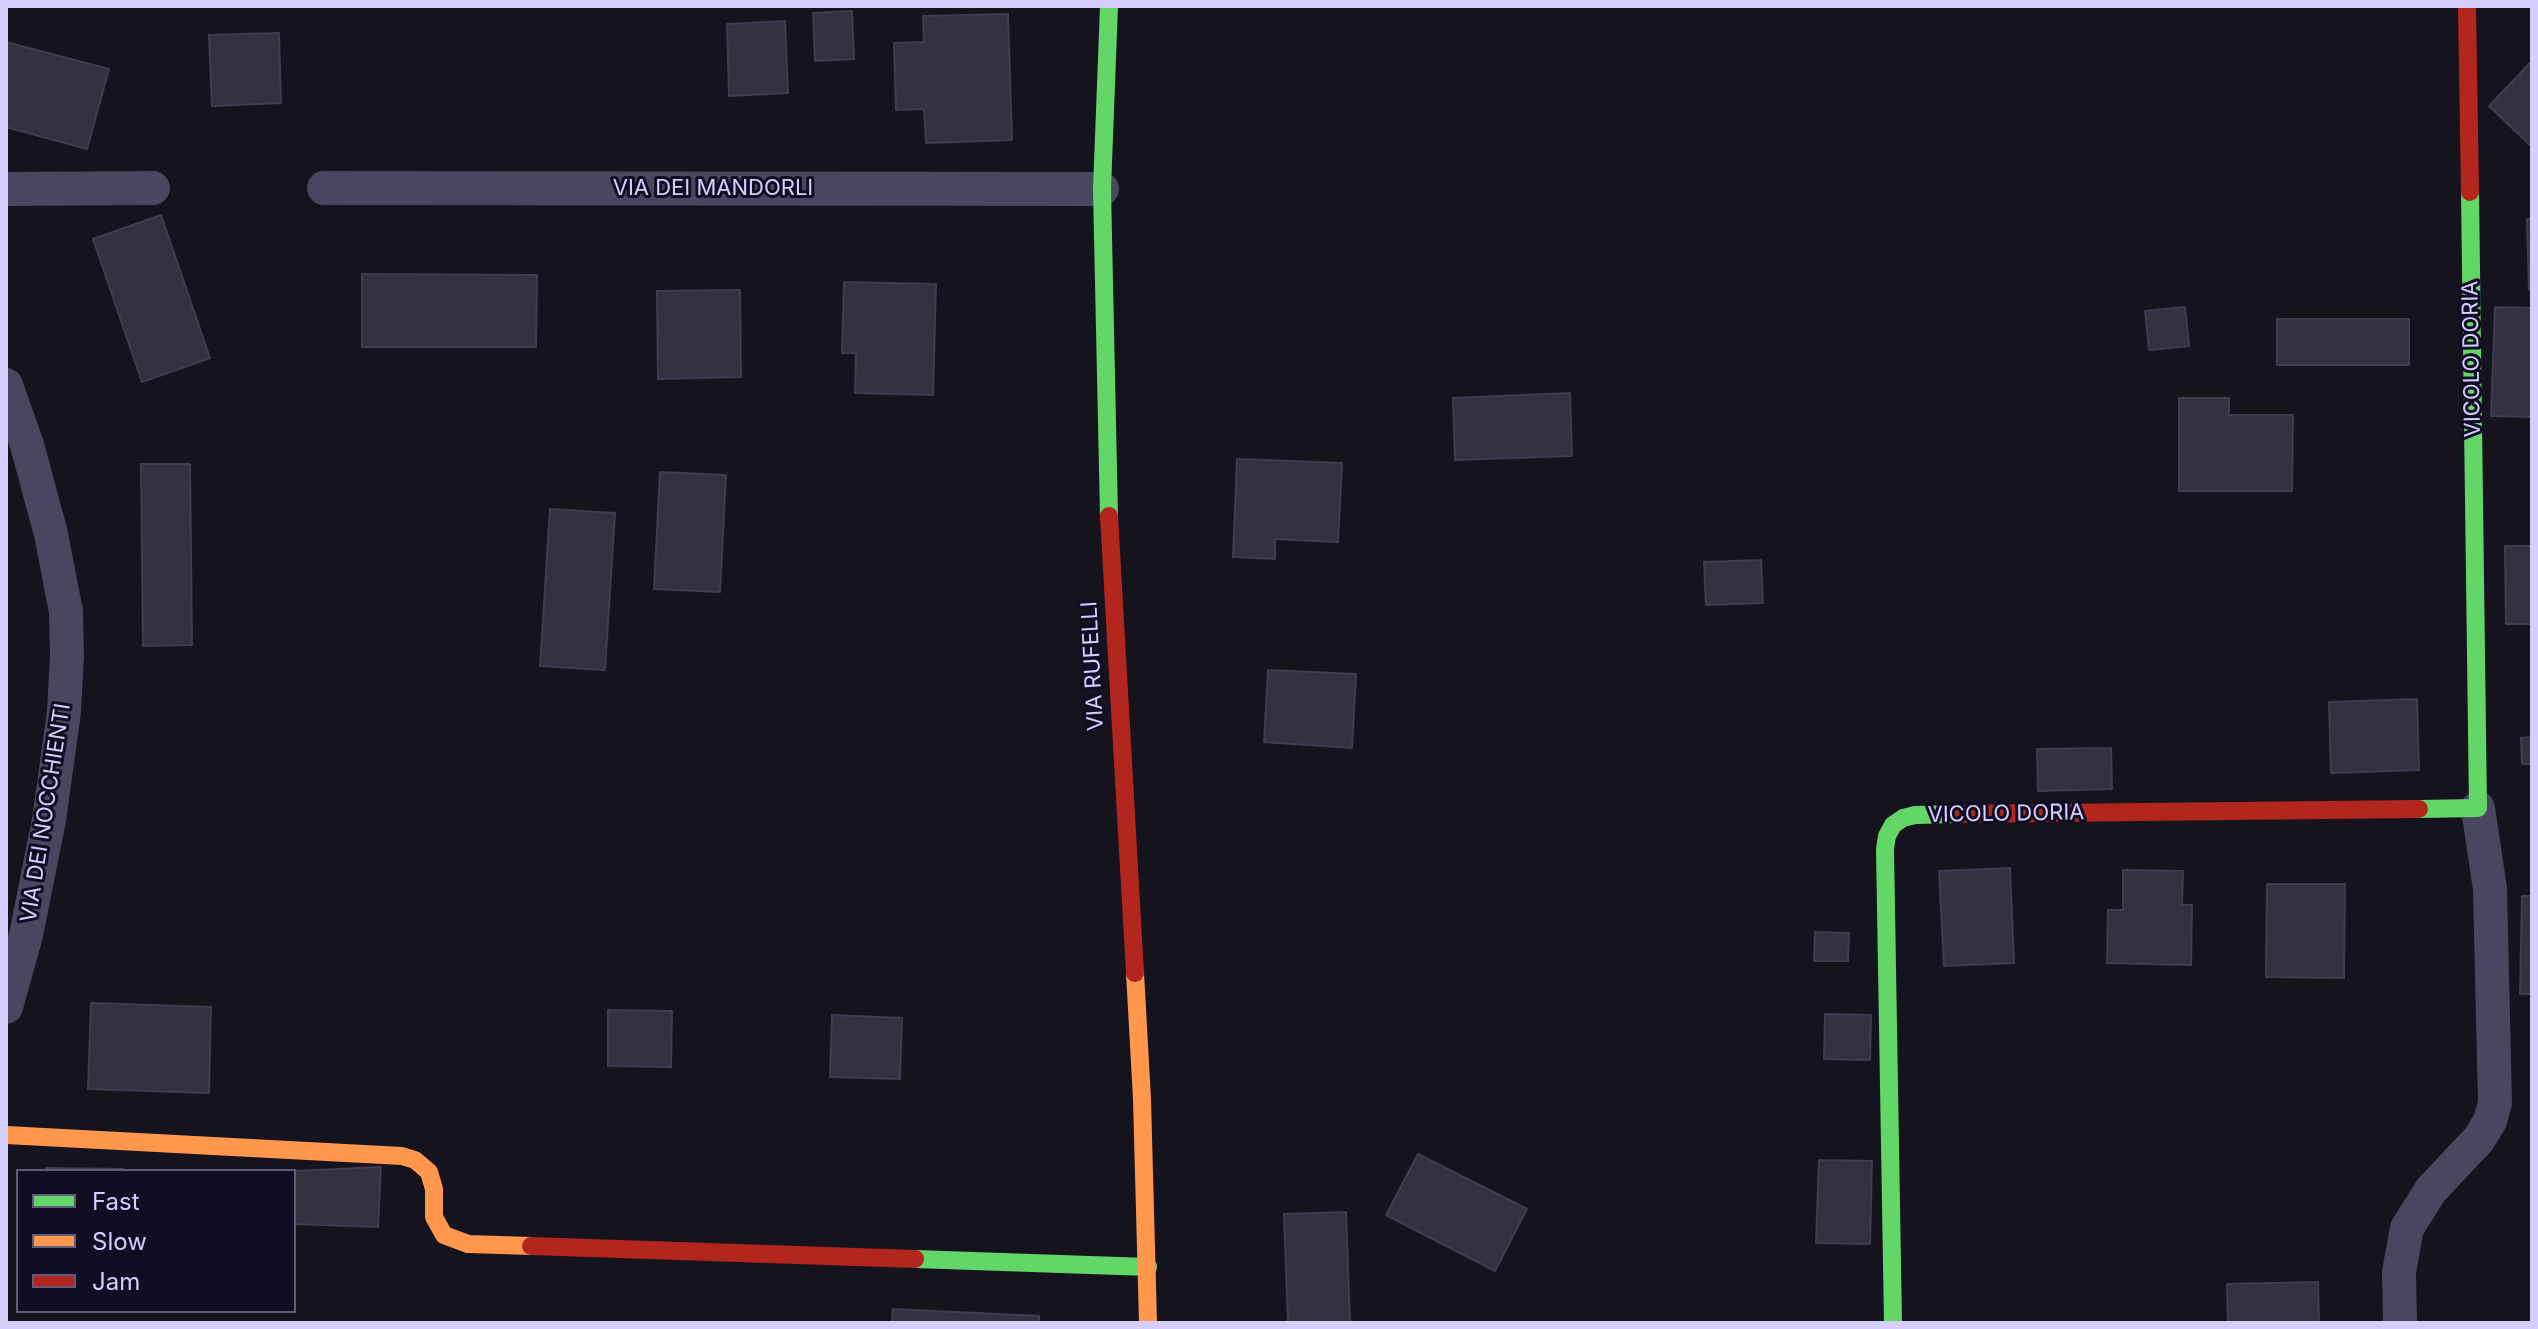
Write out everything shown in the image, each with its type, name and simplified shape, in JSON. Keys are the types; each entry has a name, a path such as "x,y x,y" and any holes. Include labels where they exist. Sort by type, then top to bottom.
{"street":[{"name":"VIA RUFELLI","path":"1109,6 1102,189 1108,503 1141,1083 1148,1323"},
{"name":"VICOLO DORIA","path":"2400,1323 2399,1272 2407,1228 2431,1190 2479,1139 2490,1121 2495,1103 2490,889 2478,808 2467,6"},
{"path":"6,189 153,188"},
{"name":"VIA DEI MANDORLI","path":"324,188 1102,189"},
{"name":"VIA DEI NOCCHIENTI","path":"6,385 27,445 51,534 66,612 67,656 64,712 49,820 26,935 6,1007"},
{"name":"VICOLO DORIA","path":"1893,1323 1885,849 1893,825 1915,815 2478,808"},
{"path":"6,1135 402,1156 415,1160 429,1172 434,1189 434,1217 444,1235 468,1244 1148,1267"}],"building":[{"path":"852,11 854,59 815,61 813,13"},
{"path":"1008,14 1012,140 926,143 924,109 896,110 894,43 924,42 923,16"},
{"path":"785,21 788,93 729,96 727,24"},
{"path":"279,33 281,103 212,106 209,35"},
{"path":"6,42 109,69 87,149 6,127"},
{"path":"2532,61 2532,147 2489,106"},
{"path":"161,215 210,358 142,382 93,239"},
{"path":"2527,219 2532,219 2532,290 2529,290"},
{"path":"362,274 537,275 536,347 362,347"},
{"path":"844,282 936,284 933,395 855,393 856,353 842,353"},
{"path":"740,290 741,377 658,379 657,291"},
{"path":"2185,307 2189,346 2149,350 2145,311"},
{"path":"2495,307 2532,308 2532,417 2491,416"},
{"path":"2277,319 2409,319 2409,365 2277,365"},
{"path":"1570,393 1572,456 1455,460 1453,398"},
{"path":"2179,398 2229,398 2229,415 2293,415 2292,491 2179,491"},
{"path":"1237,459 1342,463 1338,542 1275,539 1275,559 1233,557"},
{"path":"141,464 190,464 192,645 143,646"},
{"path":"660,472 726,475 720,592 654,589"},
{"path":"550,509 615,513 605,670 540,666"},
{"path":"2505,546 2532,546 2532,624 2506,624"},
{"path":"1761,560 1763,603 1706,605 1704,562"},
{"path":"1268,670 1356,674 1352,748 1264,742"},
{"path":"2417,699 2419,770 2331,773 2329,702"},
{"path":"2532,737 2532,764 2522,764 2521,738"},
{"path":"2111,748 2112,789 2038,791 2037,749"},
{"path":"2010,868 2014,963 1944,966 1939,871"},
{"path":"2123,870 2183,871 2182,905 2192,905 2191,965 2107,963 2108,910 2123,910"},
{"path":"2267,884 2345,884 2344,978 2266,977"},
{"path":"2522,896 2532,896 2532,994 2520,994"},
{"path":"1815,932 1849,933 1848,961 1814,961"},
{"path":"91,1003 211,1007 209,1093 88,1089"},
{"path":"608,1010 672,1011 671,1067 608,1066"},
{"path":"1825,1014 1871,1015 1870,1060 1824,1059"},
{"path":"832,1015 902,1018 900,1079 830,1077"},
{"path":"1418,1154 1527,1209 1495,1271 1386,1215"},
{"path":"1819,1160 1872,1161 1870,1244 1816,1243"},
{"path":"381,1167 378,1227 296,1224 296,1171"},
{"path":"1346,1212 1350,1323 1288,1323 1284,1214"},
{"path":"2318,1282 2319,1323 2228,1323 2227,1284"},
{"path":"893,1309 1039,1316 1039,1323 892,1323"}],"traffic: fast":[{"path":"1109,6 1102,189 1109,516"},
{"path":"2419,809 2478,808 2470,192"},
{"path":"1893,1323 1885,849 1893,825 1903,818 1958,814"},
{"path":"915,1259 1148,1267"}],"traffic: slow":[{"path":"1135,973 1148,1323"},
{"path":"6,1135 402,1156 415,1160 429,1172 434,1189 434,1217 444,1235 468,1244 531,1246"}],"traffic: jam":[{"path":"2467,6 2470,192"},
{"path":"1109,516 1135,973"},
{"path":"1958,814 2419,809"},
{"path":"531,1246 915,1259"}]}
